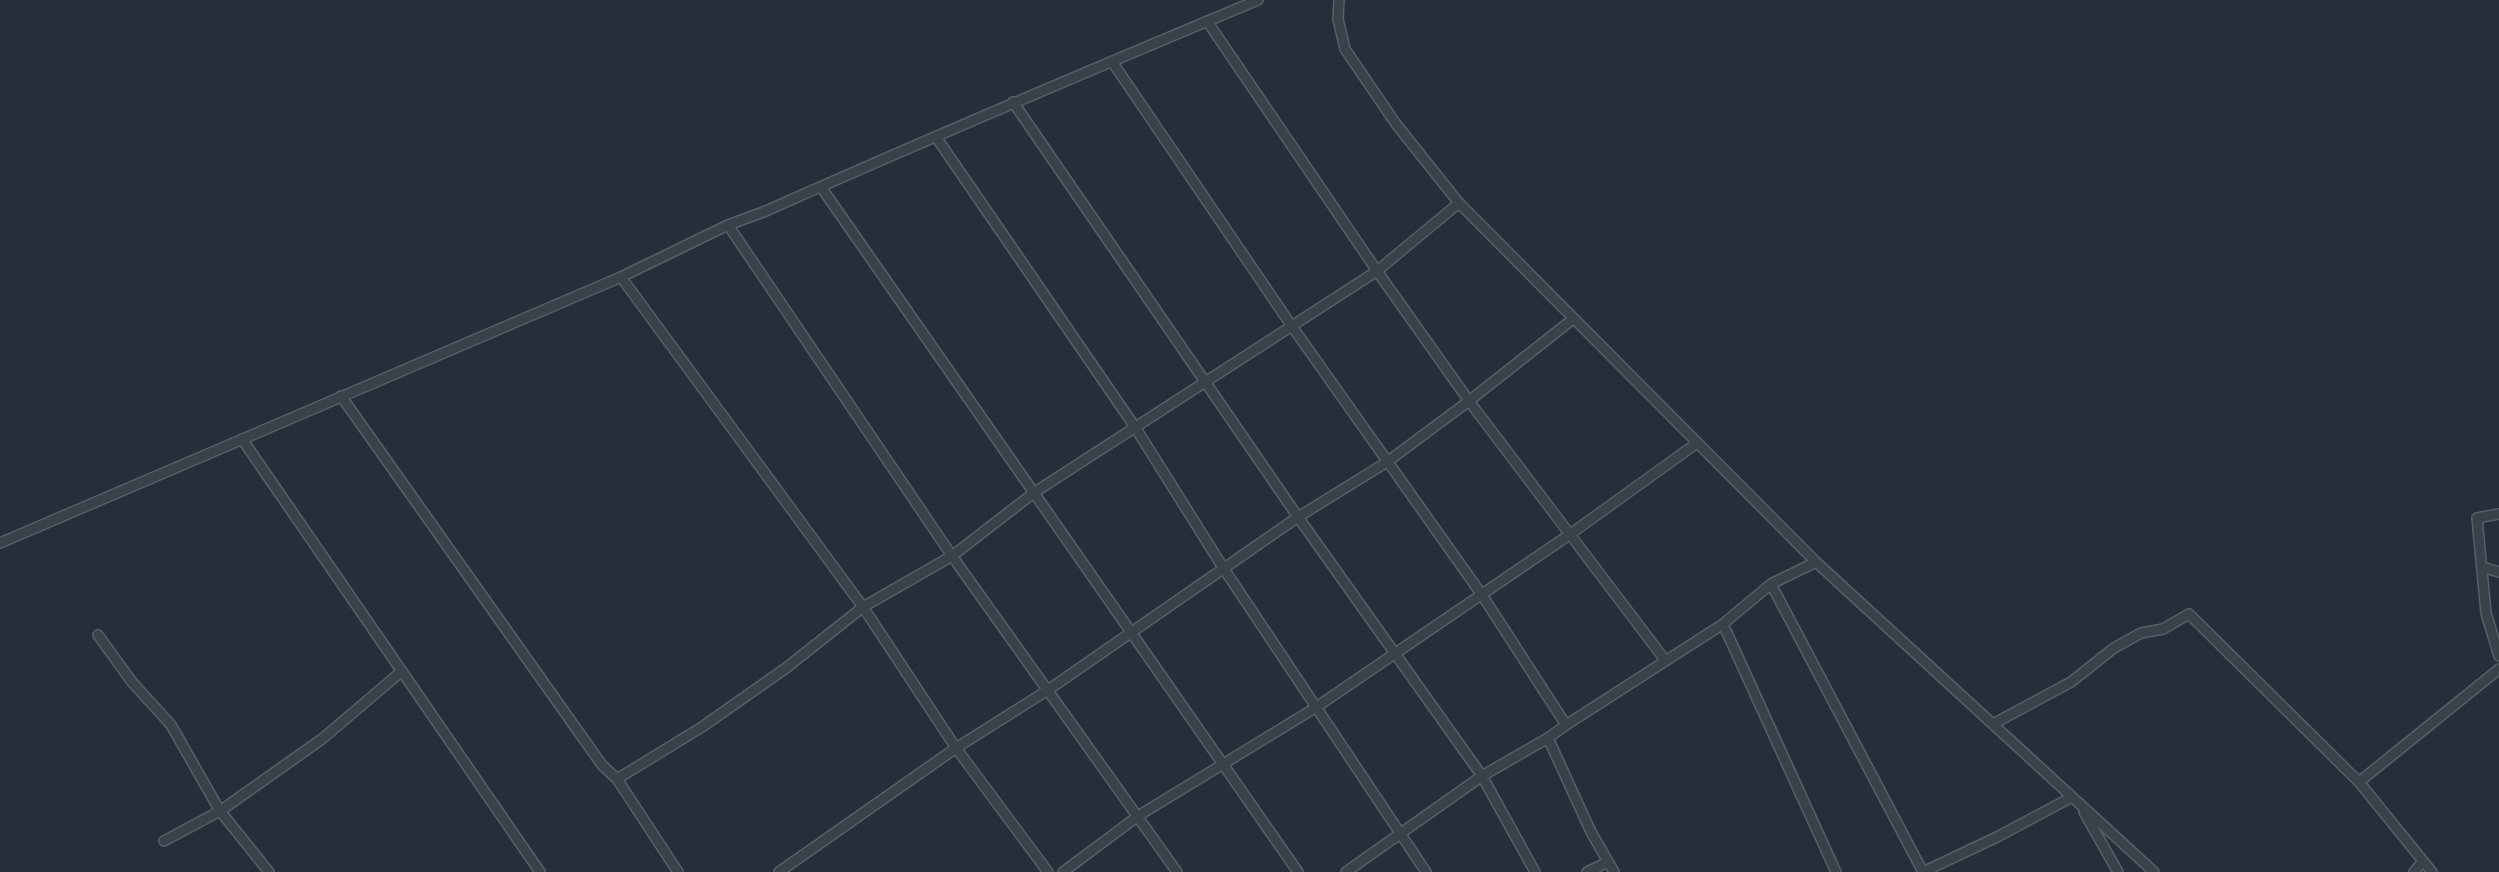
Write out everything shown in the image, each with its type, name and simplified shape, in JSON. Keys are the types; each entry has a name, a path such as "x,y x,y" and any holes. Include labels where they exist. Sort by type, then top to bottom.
{"street":[{"path":"0,543 621,277 728,225 766,211 1013,102 1113,63 1258,0"},
{"path":"1340,0 1338,20 1345,49 1396,124 1459,203 1816,562 2154,872"},
{"path":"1207,21 1377,271 1469,401 1665,660"},
{"path":"1113,63 1291,325 1482,595 1566,724"},
{"path":"1013,102 1298,517 1482,777 1535,872"},
{"path":"936,137 1135,427 1315,708 1426,872"},
{"path":"821,187 1132,630 1298,872"},
{"path":"617,779 711,720 786,668 863,607 951,556 1035,492 1377,271 1459,203"},
{"path":"728,225 951,556 1177,872"},
{"path":"621,277 863,607 956,748 1048,872"},
{"path":"779,872 956,748 1048,690 1298,517 1387,462 1573,319"},
{"path":"340,396 602,765 617,779 678,872"},
{"path":"242,439 540,872"},
{"path":"1063,872 1138,816 1223,762 1315,708 1395,654 1569,536 1697,443"},
{"path":"2499,514 2477,518 2486,613 2499,656"},
{"path":"1346,872 1482,777 1548,738 1566,724 1723,624 1771,584 1816,562"},
{"path":"2482,567 2499,572"},
{"path":"1771,584 1923,872 1997,837 2072,797"},
{"path":"1993,724 2071,682 2114,648 2141,633 2163,629 2189,614 2360,782 2432,872"},
{"path":"1723,624 1836,872"},
{"path":"98,635 132,682 171,725 220,811 268,872"},
{"path":"2360,782 2499,669"},
{"path":"164,841 220,811 322,739 402,671"},
{"path":"1548,738 1591,832 1614,872"},
{"path":"2080,804 2118,872"},
{"path":"2414,872 2423,861"},
{"path":"1587,872 1608,862"}]}
